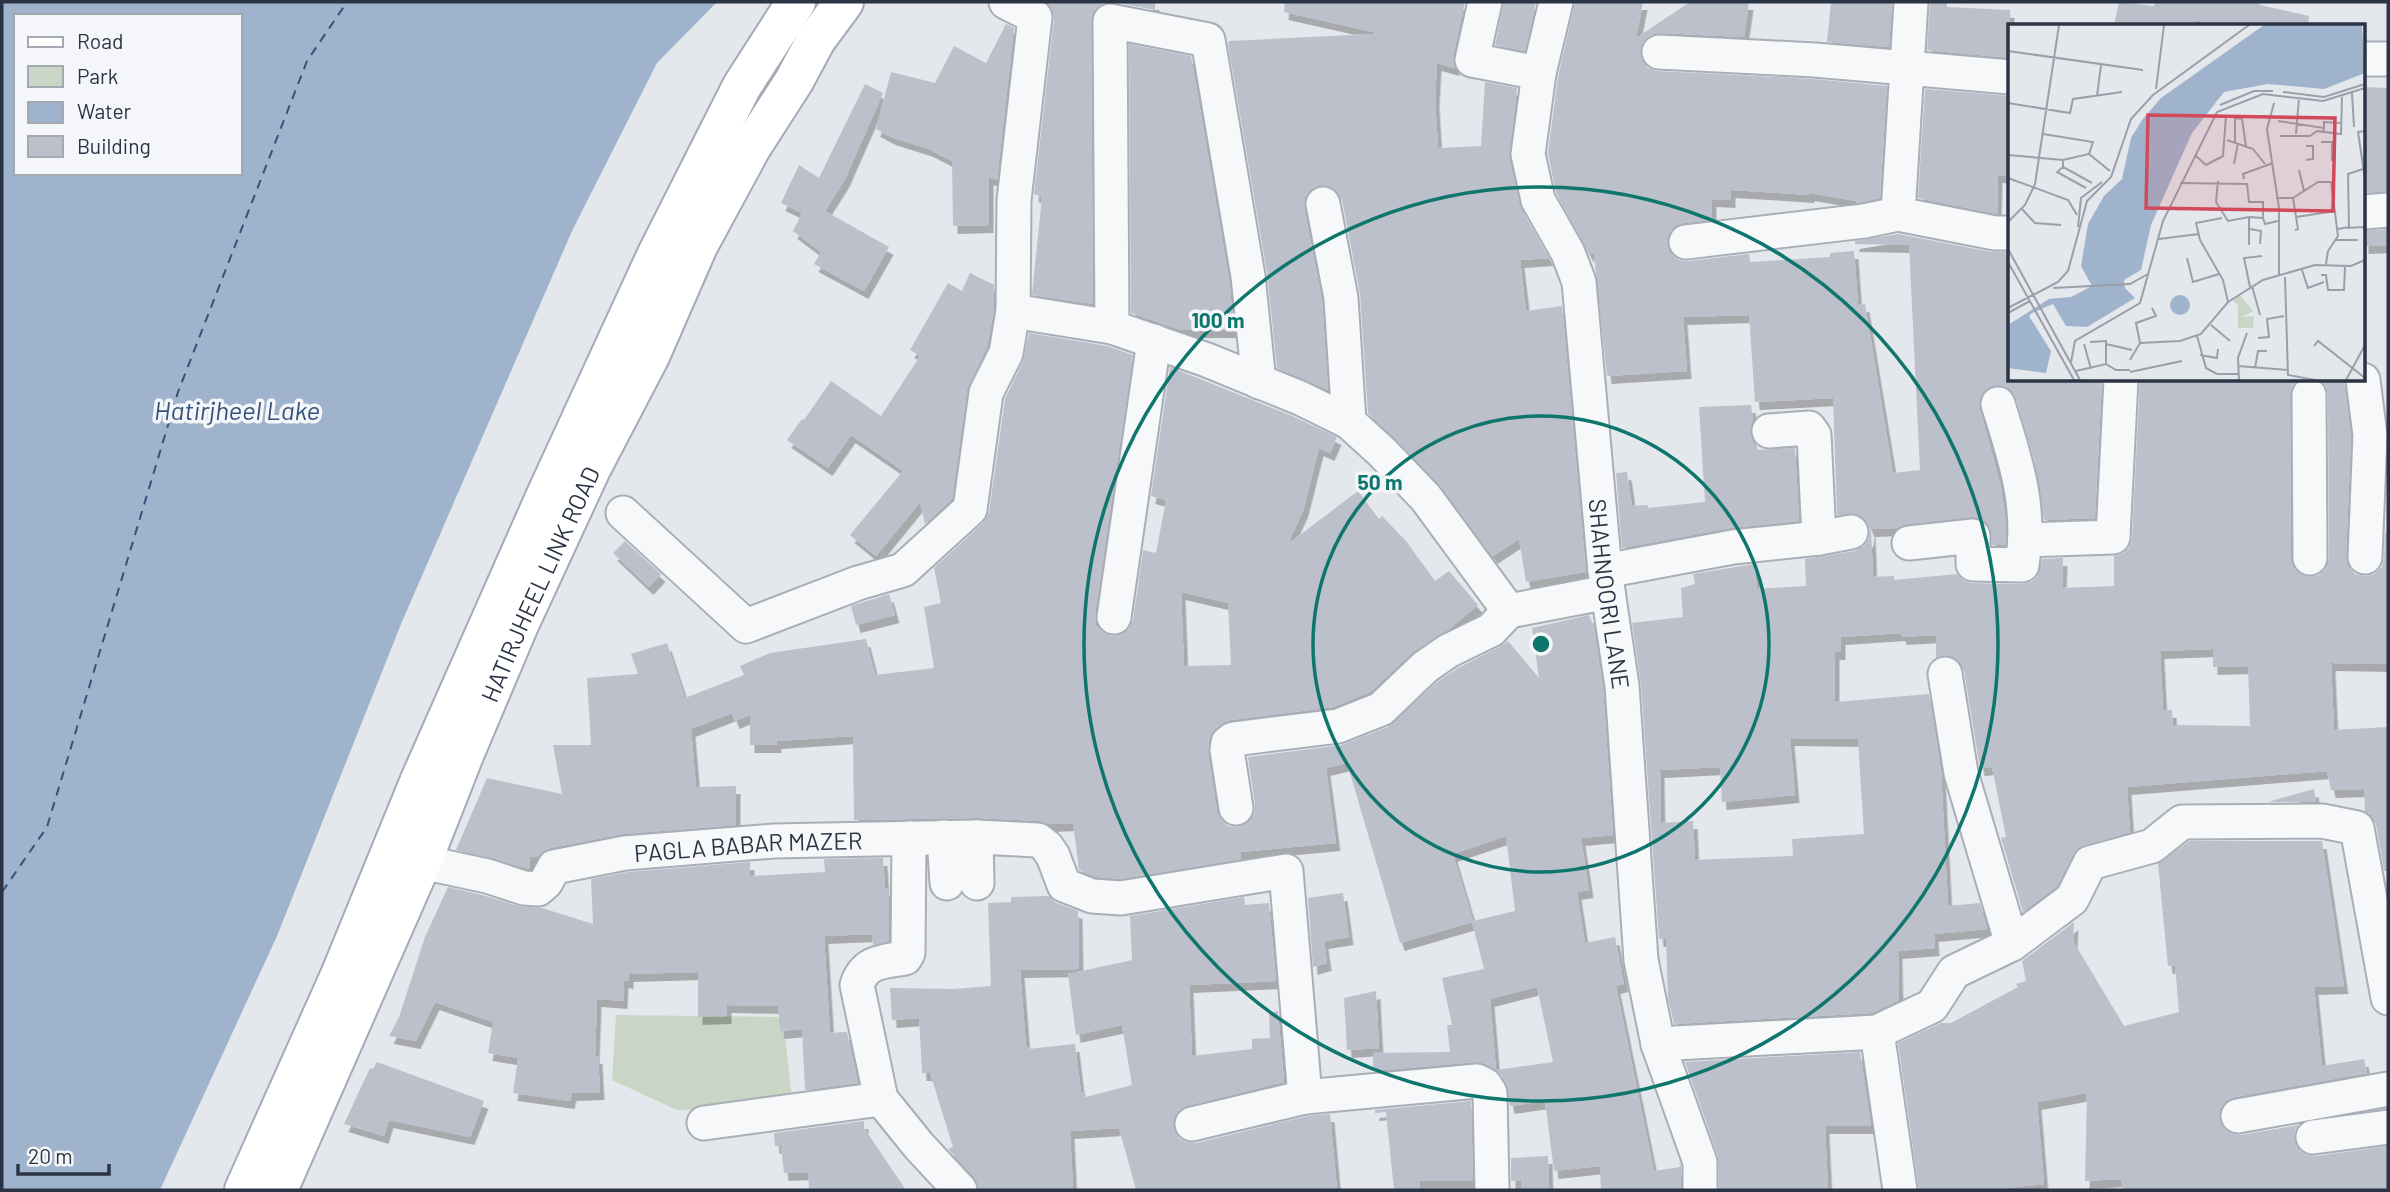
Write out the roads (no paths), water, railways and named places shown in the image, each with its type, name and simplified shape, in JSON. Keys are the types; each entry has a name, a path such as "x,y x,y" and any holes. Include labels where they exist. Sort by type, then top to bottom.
{"main road":[{"path":"243,1190 341,973 436,743 657,254 742,86 796,2"},
{"name":"HATIRJHEEL LINK ROAD","path":"278,1190 422,863 518,627 591,468 650,356 698,246 751,148 794,81 816,40 847,2"}],"street":[{"path":"291,1190 559,579 708,258 763,149 847,2"},
{"path":"622,513 747,626 858,583 903,570 970,509 986,393 1006,353 1013,311 1014,200 1035,17 1006,2"},
{"path":"1485,2 1472,60 1539,73"},
{"name":"SHAHNOORI LANE","path":"1556,2 1539,73 1528,154 1538,200 1568,253 1579,282 1606,582 1622,686 1641,960 1658,1044 1700,1162 1700,1190"},
{"path":"1898,214 1910,2"},
{"path":"1112,327 1110,21 1208,40 1248,276 1259,382"},
{"path":"1659,52 2008,77"},
{"path":"2366,58 2388,60"},
{"path":"1323,204 1341,298 1349,422"},
{"path":"2366,212 2388,210"},
{"path":"1686,242 1864,221 1898,214 1995,233 2008,233"},
{"path":"1013,311 1112,327 1207,360 1300,398 1349,422 1426,498 1509,611"},
{"path":"1114,617 1154,341"},
{"path":"2026,540 2113,537 2121,382"},
{"path":"2362,382 2370,435 2365,557"},
{"path":"2309,395 2310,558"},
{"path":"1909,543 1973,537 1973,564 2022,565 2026,540 2020,475 1998,404"},
{"path":"1236,808 1227,750 1228,743 1233,738 1338,726 1381,709 1425,667 1448,651 1490,630 1509,611 1734,547 1835,535 1814,435 1809,428 1769,431"},
{"path":"1945,674 1961,773 2012,944"},
{"path":"1658,1044 1877,1032 1932,1006 1954,972 2012,944 2072,900 2090,863 2152,846 2182,822 2322,821 2357,828 2388,998"},
{"path":"960,837 962,883"},
{"name":"PAGLA BABAR MAZER","path":"422,863 538,889 546,882 554,867 625,853 774,841 960,837 1038,840 1053,856 1064,885 1092,896 1121,898 1286,871 1305,1097"},
{"path":"909,838 908,953 905,958 878,962 868,967 857,985 881,1099 919,1146 960,1190"},
{"path":"1877,1032 1900,1190"},
{"path":"1192,1124 1305,1097 1477,1081 1485,1085 1490,1093 1492,1190"},
{"path":"2238,1116 2388,1089"},
{"path":"704,1123 881,1099"},
{"path":"2313,1136 2388,1128"}],"water":[{"name":"Hatirjheel Lake","path":"2,2 717,2 657,63 572,231 401,624 277,936 160,1190 2,1190"}]}
